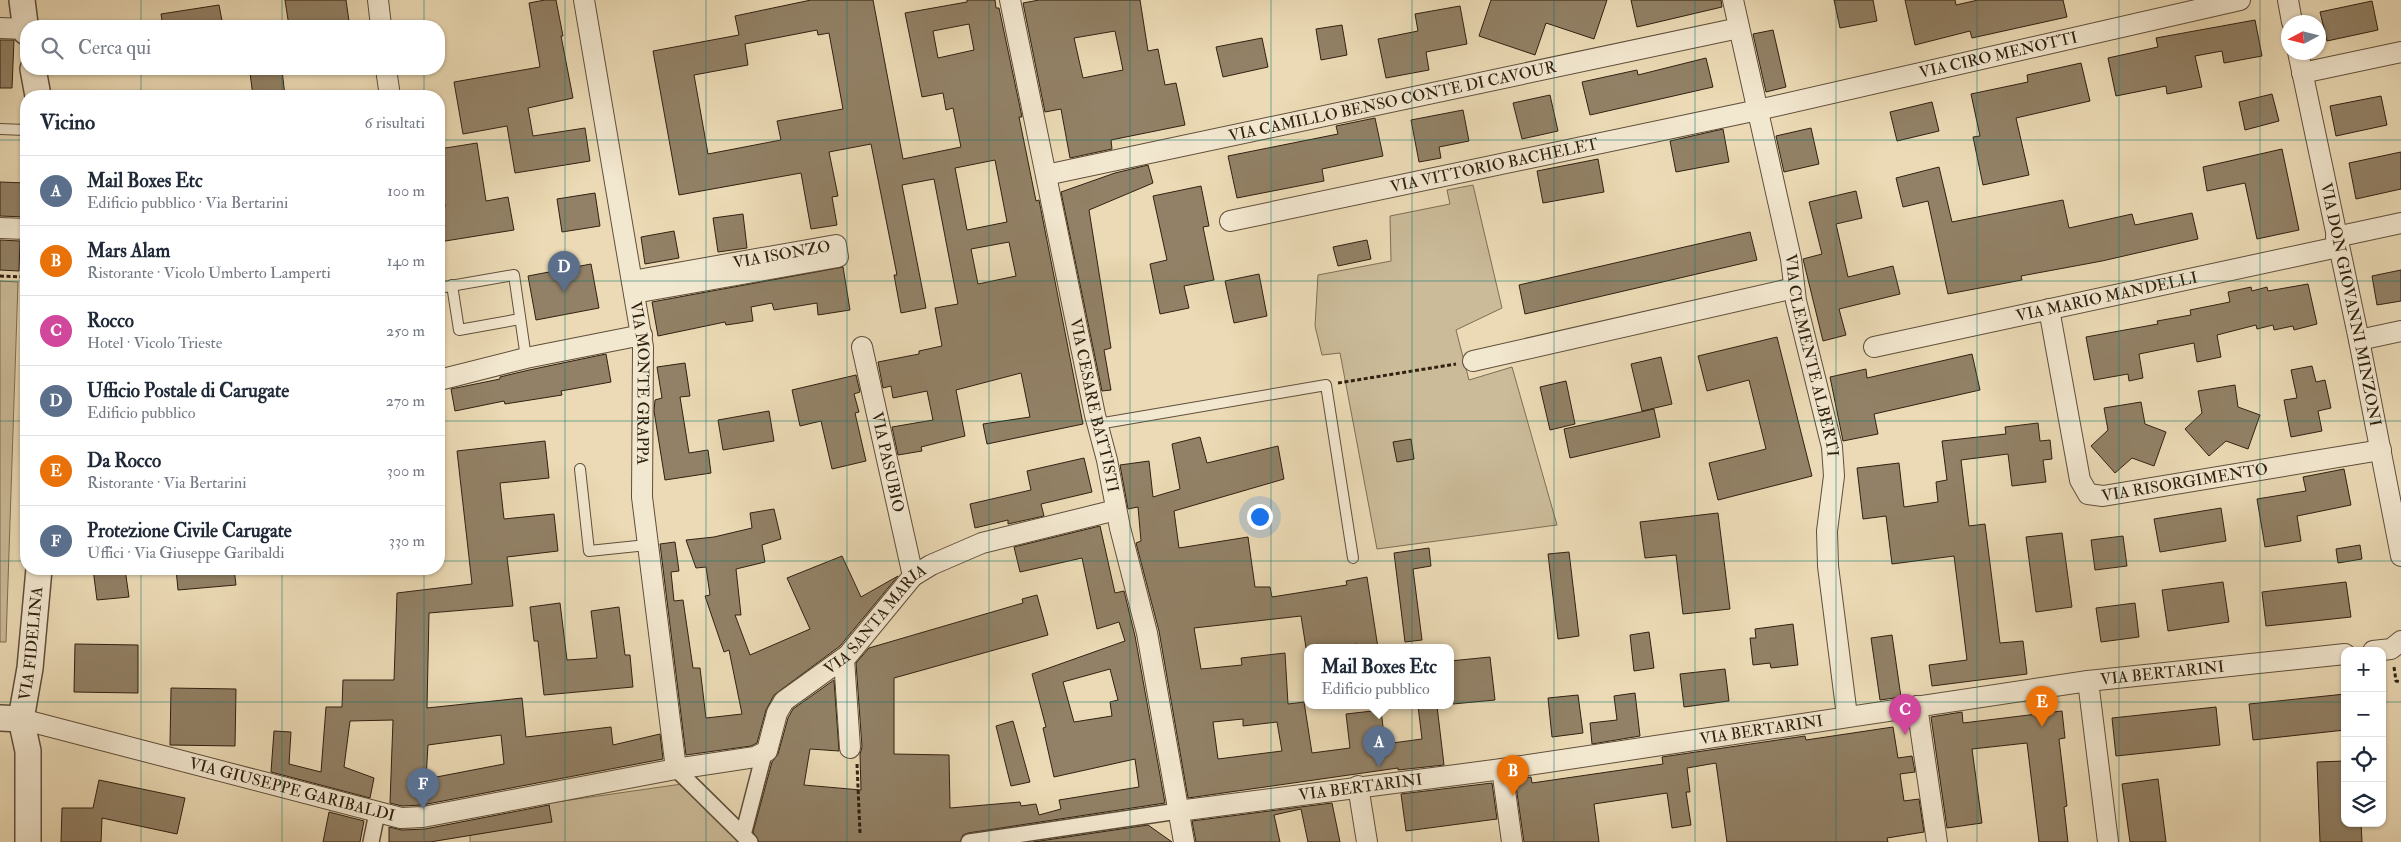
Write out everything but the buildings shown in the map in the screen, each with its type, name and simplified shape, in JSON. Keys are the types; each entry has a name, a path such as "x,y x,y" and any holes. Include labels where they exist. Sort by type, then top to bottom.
{"street":[{"path":"22,0 25,20"},
{"path":"378,0 380,20"},
{"name":"VIA MONTE GRAPPA","path":"584,0 642,335 644,369 641,489 676,769"},
{"name":"VIA CESARE BATTISTI","path":"1010,0 1116,510 1147,633 1184,842"},
{"name":"VIA CLEMENTE ALBERTI","path":"1733,0 1791,259 1794,288 1832,447 1834,476 1827,532 1829,580 1847,716"},
{"name":"VIA CIRO MENOTTI","path":"1758,110 2240,0"},
{"path":"2288,0 2291,15"},
{"path":"0,28 20,30"},
{"name":"VIA CAMILLO BENSO CONTE DI CAVOUR","path":"1046,176 1739,28"},
{"path":"2302,73 2401,52"},
{"name":"VIA DON GIOVANNI MINZONI","path":"2300,60 2359,340 2401,556"},
{"path":"34,75 37,90"},
{"path":"387,75 389,90"},
{"name":"VIA VITTORIO BACHELET","path":"1230,220 1758,110"},
{"name":"VIA MARIO MANDELLI","path":"1874,347 2049,309 2337,242 2401,223"},
{"path":"0,228 20,229"},
{"name":"VIA ISONZO","path":"836,245 838,257 633,287 836,245"},
{"path":"1473,361 1794,288"},
{"name":"VIA RISORGIMENTO","path":"2049,309 2080,480 2088,494 2102,496 2381,450"},
{"path":"2359,340 2401,331"},
{"path":"445,378 526,358 642,335"},
{"name":"VIA PASUBIO","path":"862,347 914,576"},
{"name":"VIA SANTA MARIA","path":"764,754 769,747 777,713 784,701 844,659 914,576 931,565 982,543 1116,510"},
{"name":"VIA FIDELINA","path":"28,842 28,751 11,719 30,668 38,575"},
{"name":"VIA BERTARINI","path":"1178,811 1358,786 1502,769 2088,681 2341,654"},
{"path":"844,659 850,748"},
{"path":"2088,681 2108,842"},
{"path":"1917,706 1937,842"},
{"name":"VIA GIUSEPPE GARIBALDI","path":"11,719 401,818 423,817 676,769"},
{"path":"676,769 764,754"},
{"path":"746,839 764,754"},
{"path":"676,769 746,839"},
{"path":"1502,769 1512,842"},
{"path":"1358,786 1367,842"},
{"path":"969,842 1178,811"},
{"path":"371,842 377,813"}],"lane":[{"path":"0,129 20,130"},
{"path":"445,287 514,275 526,358"},
{"path":"452,286 459,330 520,319"},
{"path":"1098,424 1326,385 1353,558"},
{"path":"580,469 588,551 647,545"}],"path":[{"path":"0,276 20,277"},
{"path":"1326,385 1473,361"},
{"path":"850,748 857,749 860,833"}],"shaded area":[{"path":"1473,185 1502,308 1456,330 1469,380 1512,367 1557,525 1377,549 1340,353 1322,355 1315,326 1318,275 1391,261 1390,216 1450,204 1447,190"},
{"path":"0,281 18,282 6,642 0,642"},
{"path":"682,784 740,842 470,842 470,835 551,821 549,803"}],"place":[{"name":"Ufficio Postale di Carugate","path":"564,292"},
{"name":"Da Rocco","path":"2042,727"},
{"name":"Rocco","path":"1905,735"},
{"name":"Mail Boxes Etc","path":"1379,767"},
{"name":"Mars Alam","path":"1513,796"},
{"name":"Protezione Civile Carugate","path":"423,809"}]}
